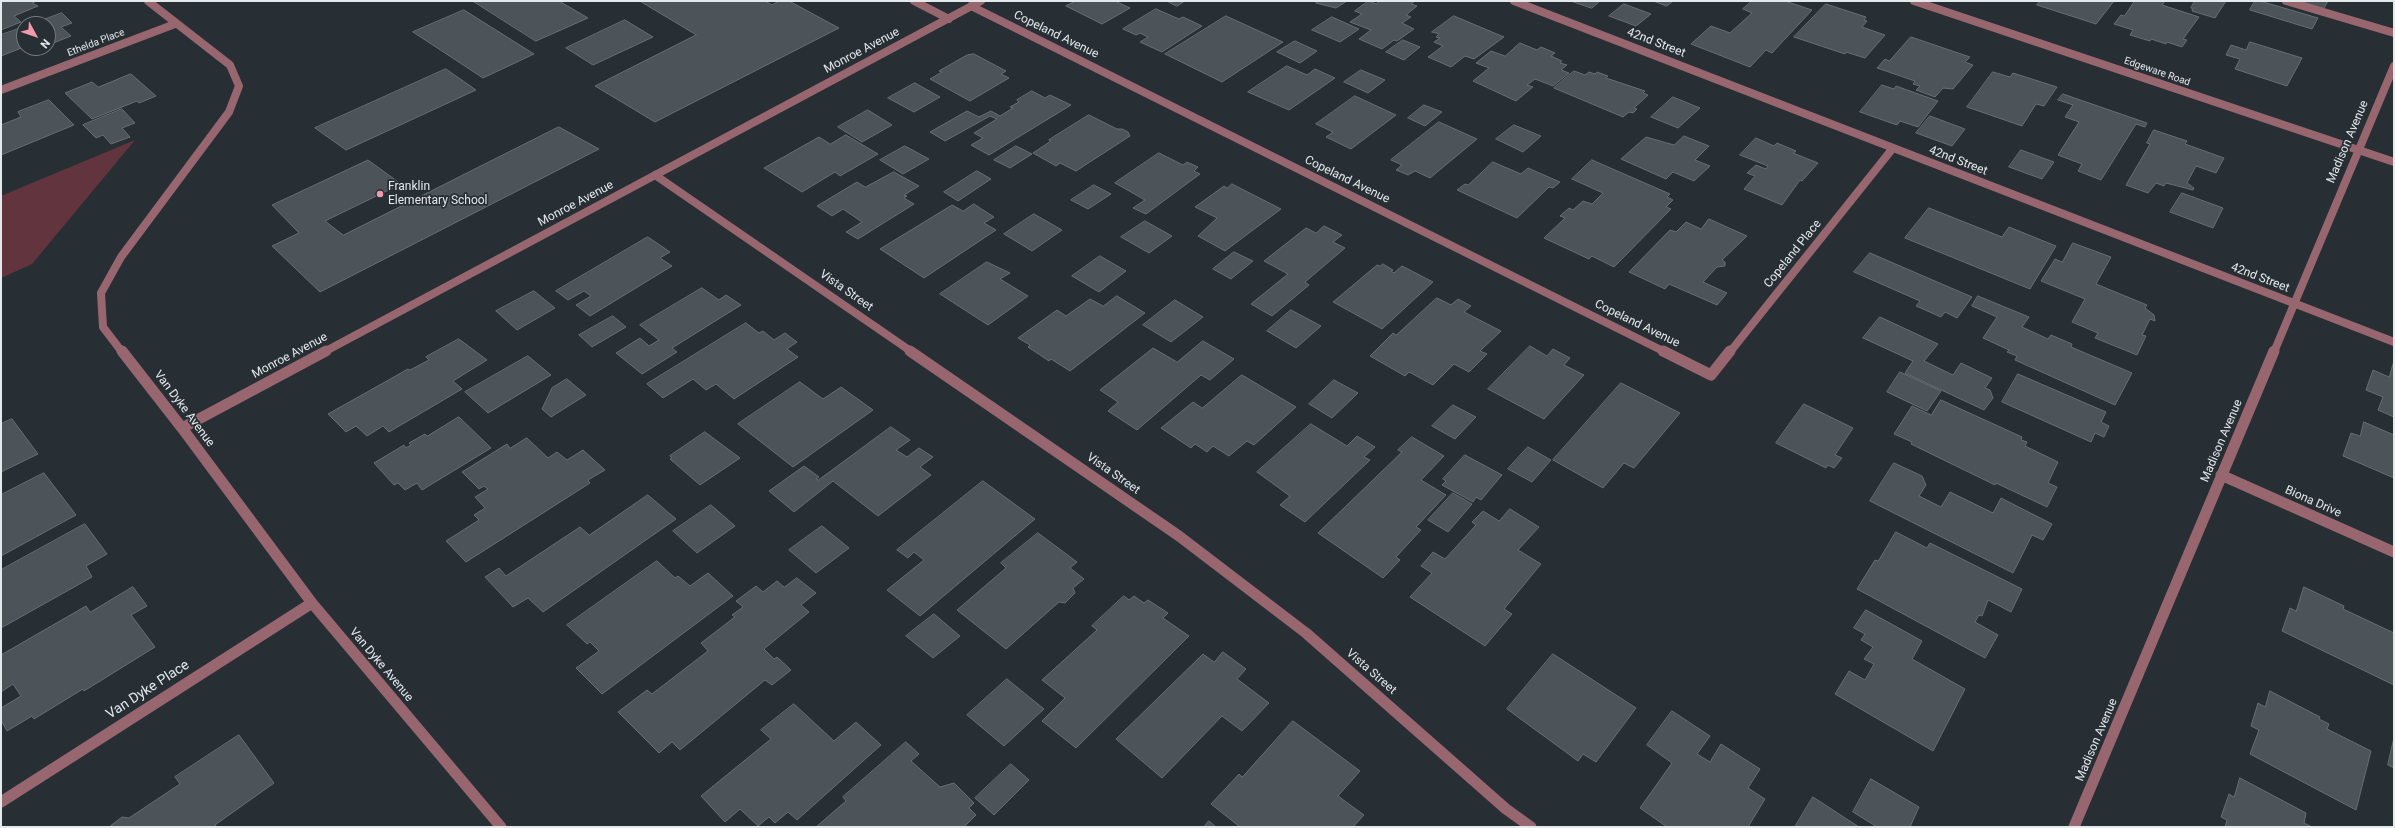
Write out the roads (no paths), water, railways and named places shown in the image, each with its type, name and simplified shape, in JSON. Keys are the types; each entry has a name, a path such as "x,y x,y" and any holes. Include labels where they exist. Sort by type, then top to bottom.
{"street":[{"name":"Van Dyke Avenue","path":"148,1 175,24 230,66 239,86 229,112 121,257 101,294 103,327 182,428 312,603 501,827"},
{"path":"914,1 949,18"},
{"name":"Monroe Avenue","path":"182,428 981,1"},
{"name":"42nd Street","path":"1514,1 2394,342"},
{"name":"Edgeware Road","path":"1914,1 2394,162"},
{"path":"2286,1 2394,33"},
{"name":"Copeland Avenue","path":"971,6 1711,375"},
{"name":"Ethelda Place","path":"1,90 175,24"},
{"name":"Madison Avenue","path":"2074,827 2394,66"},
{"name":"Copeland Place","path":"1711,375 1893,148"},
{"name":"Vista Street","path":"655,175 1179,536 1306,633 1506,809 1531,827"},
{"name":"Biona Drive","path":"2222,475 2394,552"},
{"name":"Van Dyke Place","path":"1,802 312,603"}],"place":[{"name":"Franklin Elementary School","path":"380,194"}]}
